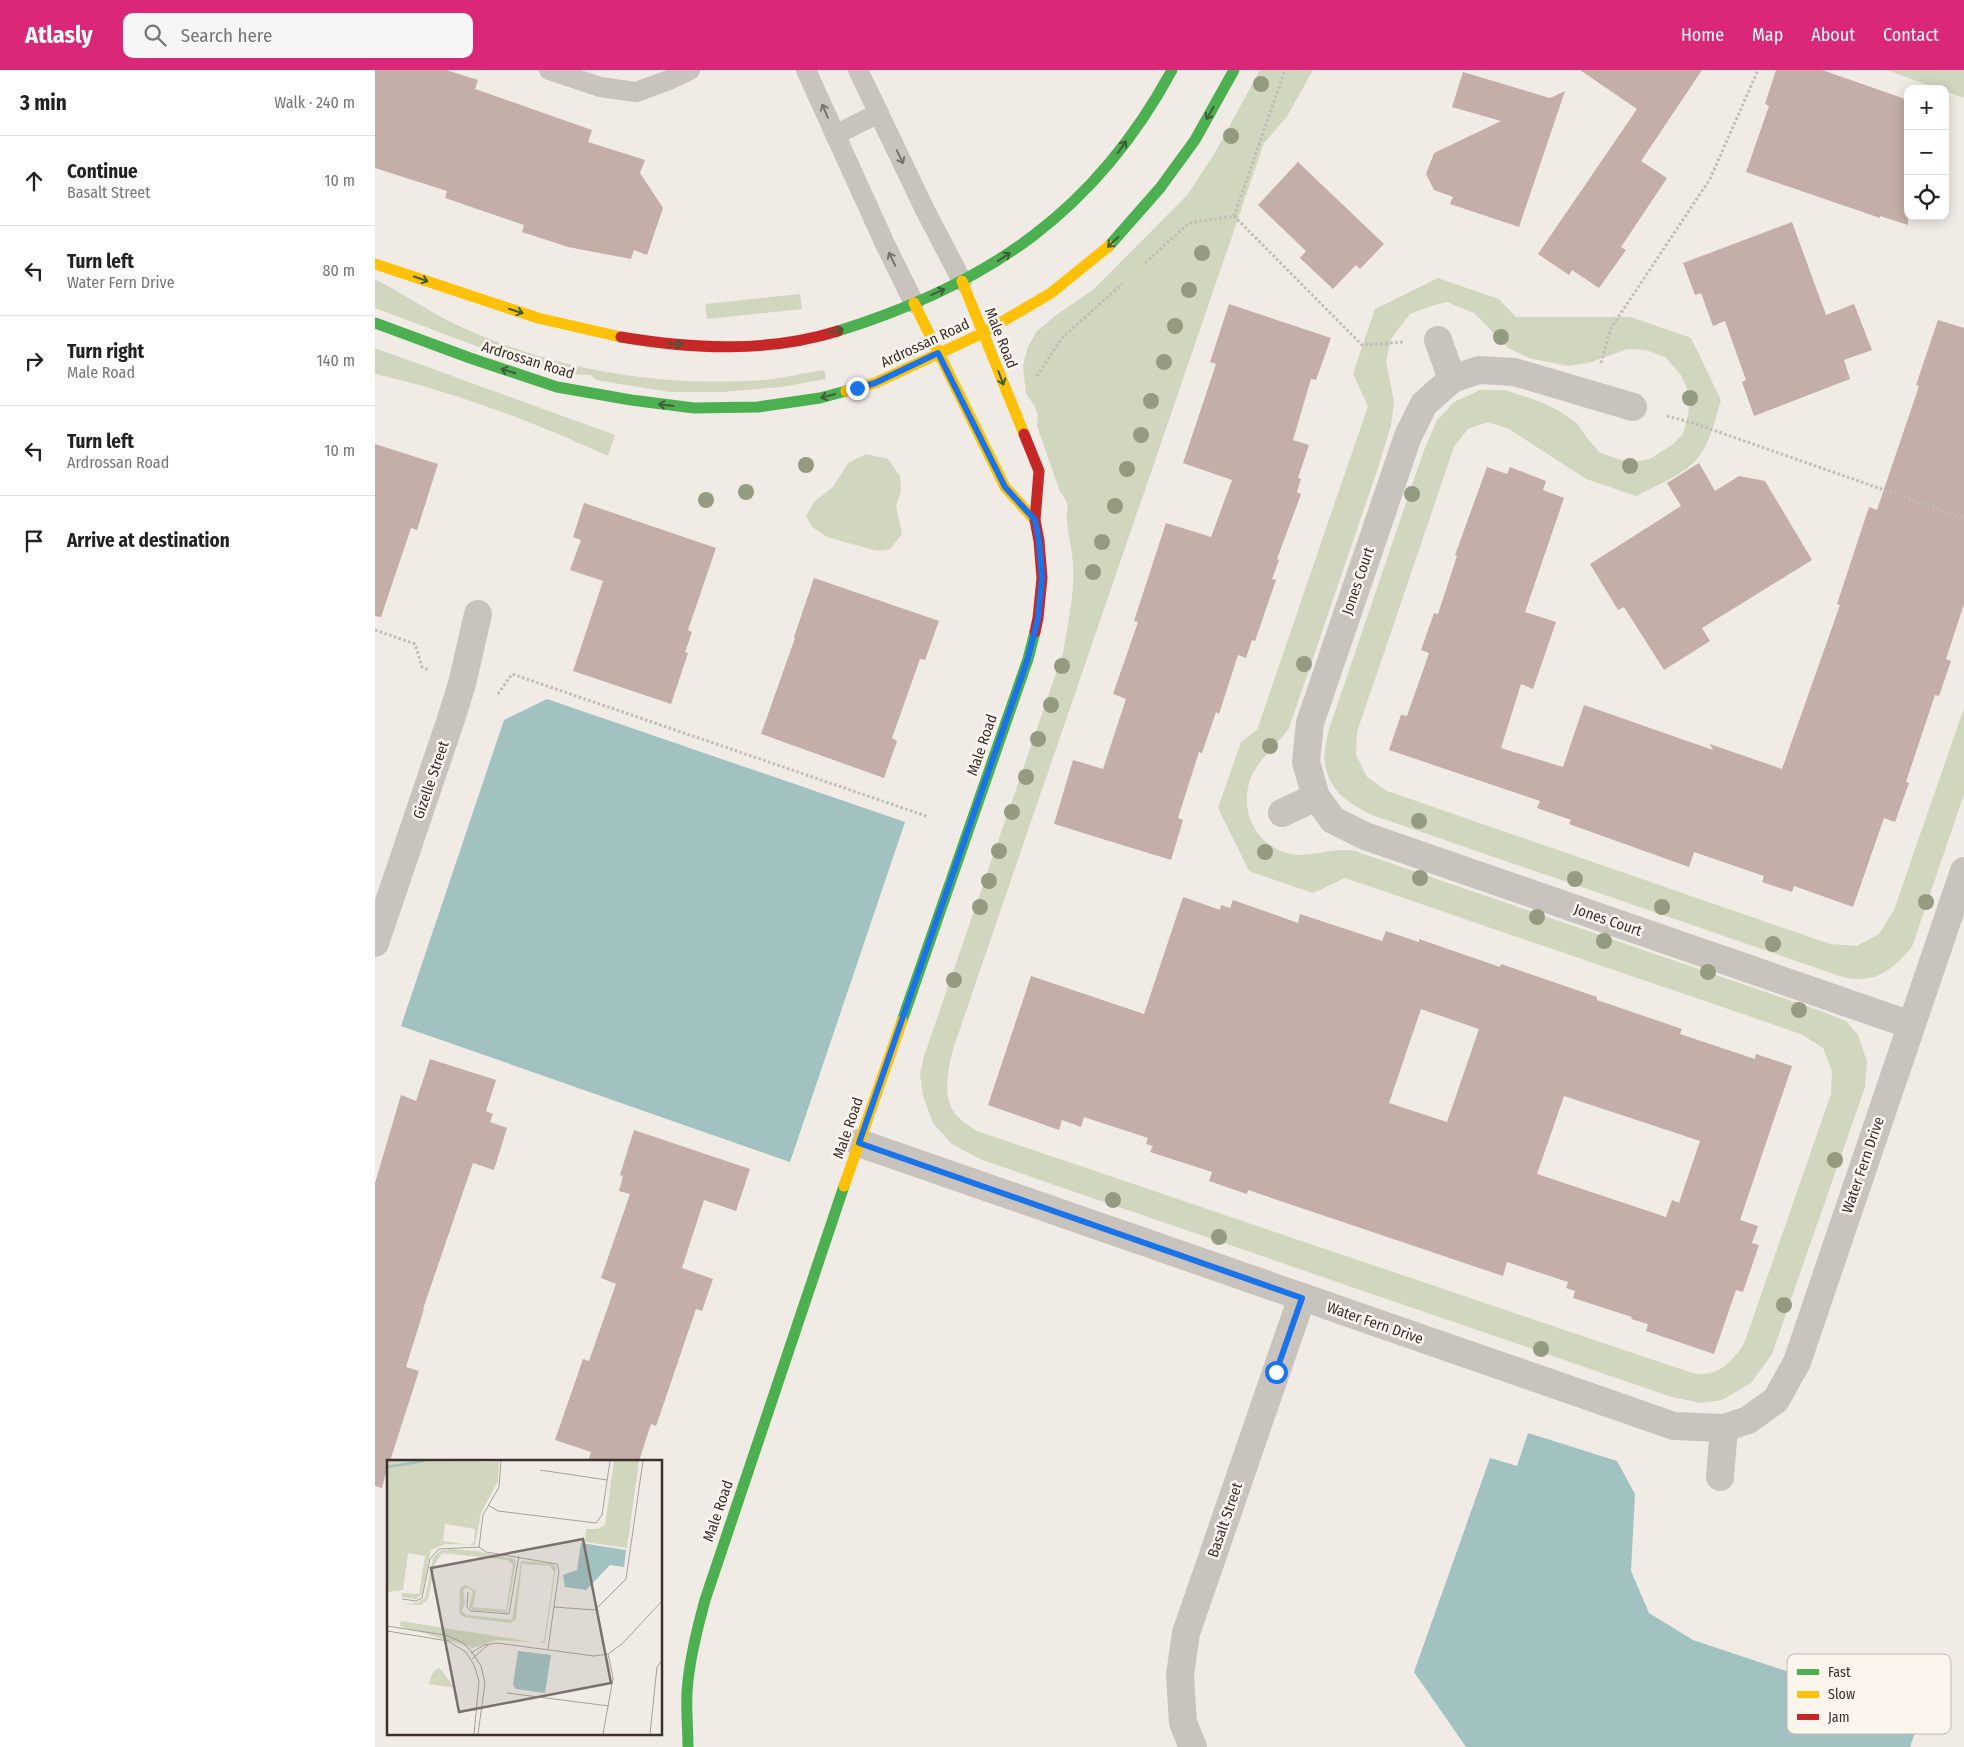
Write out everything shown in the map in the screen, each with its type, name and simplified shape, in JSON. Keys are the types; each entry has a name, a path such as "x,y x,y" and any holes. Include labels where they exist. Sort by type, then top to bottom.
{"main road":[{"path":"375,264 554,323 610,337 708,347 761,346 804,339 846,329 914,303 962,281 1000,260 1031,239 1074,202 1113,161 1161,93 1172,70"},
{"name":"Ardrossan Road","path":"375,323 470,358 557,387 631,400 694,408 758,407 820,398 875,383 983,333 1051,293 1114,242 1160,188 1195,140 1234,70"},
{"name":"Male Road","path":"688,1747 687,1694 692,1651 699,1618 714,1569 859,1143 1028,658 1038,618 1042,578 1035,520 1039,471 962,281"},
{"path":"914,303 1005,487 1035,520"}],"street":[{"path":"1437,340 1451,379"},
{"name":"Jones Court","path":"1633,407 1514,372 1479,370 1451,379 1424,404 1408,436 1310,723 1306,762 1316,797 1333,820 1365,836 1911,1025"},
{"name":"Gizelle Street","path":"375,944 462,684 478,614"},
{"path":"1282,814 1316,797"},
{"name":"Water Fern Drive","path":"859,1143 1675,1426 1724,1428 1748,1420 1776,1400 1797,1362 1964,871"},
{"name":"Basalt Street","path":"1193,1747 1183,1723 1180,1675 1186,1633 1302,1298"},
{"path":"1721,1477 1724,1428"}],"lane":[{"path":"549,70 600,87 636,92 690,70"},
{"path":"806,70 914,303"},
{"path":"858,70 925,210 962,281"},
{"path":"835,136 879,113"}],"path":[{"path":"1234,216 1285,70"},
{"path":"1591,395 1611,328 1710,179 1758,70"},
{"path":"1139,268 1189,223 1234,216"},
{"path":"1234,216 1363,345 1437,340"},
{"path":"1031,379 1039,375 1061,339 1125,281"},
{"path":"1633,407 1693,423 1964,518"},
{"path":"375,630 415,644 423,668 495,698 511,674 929,817"}],"green space":[{"path":"1260,70 1313,70 1286,118 1264,143 953,1049 947,1086 950,1104 954,1113 961,1120 977,1131 1674,1367 1698,1374 1706,1374 1720,1369 1737,1354 1745,1341 1831,1094 1832,1071 1823,1048 1801,1034 1345,878 1313,893 1249,871 1218,808 1241,742 1257,730 1368,406 1353,374 1375,309 1438,278 1499,299 1516,317 1631,317 1691,338 1721,400 1711,432 1701,454 1691,465 1668,480 1636,496 1586,479 1509,429 1488,422 1468,429 1454,447 1357,732 1356,755 1367,777 1387,791 1830,944 1857,946 1879,934 1894,910 1964,708 1964,794 1912,947 1897,963 1882,974 1874,977 1855,979 1843,977 1372,815 1355,806 1341,795 1335,789 1327,773 1325,752 1328,732 1423,453 1437,420 1454,402 1480,390 1505,390 1541,402 1559,411 1578,424 1599,452 1633,462 1650,459 1673,444 1683,434 1690,396 1681,375 1665,357 1646,350 1628,349 1588,363 1568,366 1529,358 1508,348 1474,313 1447,302 1410,314 1391,339 1386,361 1394,402 1391,425 1378,468 1289,728 1253,773 1247,792 1247,804 1249,816 1260,836 1279,850 1299,855 1339,850 1355,851 1821,1011 1846,1021 1858,1035 1867,1061 1865,1087 1772,1354 1751,1383 1722,1400 1700,1403 1672,1397 982,1160 952,1144 933,1123 923,1096 920,1074 924,1056 1063,653 1071,608 1073,563 1067,503 1060,492 1037,426 1038,416 1034,405 1026,394 1023,366 1027,349 1036,332 1055,316 1094,289 1188,194 1216,151"},
{"path":"1887,70 1964,70 1964,98 1949,92 1949,85 1928,85"},
{"path":"375,279 468,330 539,356 576,366 650,378 688,381 764,380 824,370 826,379 781,387 722,392 670,392 596,380 591,375 564,374 519,362 375,308"},
{"path":"800,294 802,309 707,319 705,304"},
{"path":"375,348 615,435 608,456 494,409 405,381 375,374"},
{"path":"866,454 888,459 900,476 901,491 896,506 902,534 890,549 877,551 827,537 812,527 806,516 815,501 833,487 848,463"}],"water":[{"path":"547,699 905,822 790,1162 401,1026 504,720"},
{"path":"1528,1433 1617,1461 1635,1494 1631,1571 1649,1613 1693,1640 1787,1671 1787,1734 1915,1734 1910,1747 1466,1747 1414,1672 1490,1458 1517,1466"}],"building":[{"path":"375,70 446,70 478,80 475,89 592,130 588,142 645,160 640,173 663,208 647,255 634,250 631,259 568,247 522,232 524,225 445,198 447,191 375,168"},
{"path":"1580,70 1702,70 1641,161 1667,178 1621,247 1626,250 1599,288 1572,270 1569,275 1538,254 1637,109"},
{"path":"1776,70 1822,70 1904,99 1904,220 1908,220 1908,225 1880,216 1880,218 1746,172 1769,106 1765,104"},
{"path":"1463,72 1550,98 1565,91 1519,227 1450,204 1453,197 1434,190 1426,174 1434,153 1501,121 1452,107"},
{"path":"1298,162 1384,244 1360,269 1356,265 1333,289 1300,258 1306,251 1258,205"},
{"path":"1792,222 1826,315 1854,304 1872,350 1844,360 1850,379 1754,416 1742,382 1746,380 1725,321 1713,326 1701,293 1695,295 1683,263"},
{"path":"1229,304 1331,338 1316,380 1311,379 1293,440 1309,445 1298,478 1301,479 1297,492 1301,494 1277,559 1279,560 1272,579 1276,580 1255,641 1252,640 1246,658 1238,655 1219,714 1216,712 1202,753 1199,752 1178,818 1183,820 1171,860 1054,824 1073,760 1103,769 1126,699 1113,694 1138,622 1134,621 1166,523 1211,537 1232,480 1183,463 1216,364 1210,362"},
{"path":"1938,320 1964,328 1964,604 1946,659 1951,661 1939,696 1935,695 1906,782 1909,783 1895,822 1884,818 1853,907 1794,886 1792,892 1762,882 1764,876 1694,852 1689,867 1569,824 1571,820 1537,808 1540,801 1389,750 1401,715 1407,716 1429,653 1421,650 1434,613 1438,614 1457,556 1455,555 1487,467 1507,474 1510,467 1546,481 1543,490 1564,498 1525,612 1556,622 1533,689 1521,684 1501,748 1563,767 1584,705 1713,750 1710,744 1782,769 1840,605 1837,604 1869,507 1877,510 1919,386 1916,385"},
{"path":"375,444 438,464 417,530 411,528 381,617 375,616"},
{"path":"1699,463 1715,491 1739,476 1765,481 1812,560 1702,628 1710,641 1664,670 1624,607 1618,610 1590,564 1681,506 1667,483"},
{"path":"584,503 716,548 688,630 692,632 685,652 688,653 671,704 573,671 603,581 570,570 581,540 573,537"},
{"path":"814,578 939,621 925,660 920,659 892,738 897,741 884,778 761,734"},
{"path":"1183,897 1220,910 1221,905 1230,908 1233,900 1298,923 1300,914 1382,941 1386,931 1419,942 1419,939 1500,967 1501,964 1597,997 1597,1000 1682,1029 1680,1034 1755,1059 1756,1054 1792,1066 1740,1220 1758,1226 1752,1243 1759,1245 1743,1292 1736,1290 1714,1354 1646,1331 1648,1324 1631,1319 1632,1317 1573,1298 1575,1291 1566,1288 1568,1282 1507,1262 1503,1276 1248,1190 1247,1194 1209,1181 1212,1172 1150,1152 1153,1146 1146,1144 1148,1138 1084,1117 1081,1127 1062,1120 1059,1130 988,1105 1031,976 1144,1014","holes":["1421,1009 1479,1029 1447,1122 1389,1103","1564,1096 1700,1141 1679,1203 1672,1200 1666,1217 1537,1174"]},
{"path":"430,1059 496,1080 486,1111 493,1114 490,1122 507,1128 494,1170 473,1163 423,1309 406,1367 419,1371 390,1460 387,1460 387,1469 382,1488 375,1486 375,1183 401,1095 416,1101"},
{"path":"634,1130 750,1169 736,1211 704,1200 682,1268 713,1279 702,1311 696,1309 656,1426 651,1424 639,1460 588,1460 591,1452 555,1440 583,1359 589,1361 616,1284 601,1278 630,1194 619,1191 623,1176 620,1175"}],"traffic: fast":[{"path":"838,331 893,312 943,290 990,265 1033,236 1073,202 1109,164 1142,120 1172,70"},
{"path":"1109,246 1160,188 1195,140 1234,70"},
{"path":"375,323 470,358 557,387 631,400 694,408 758,407 820,398 846,391"},
{"path":"902,1021 1028,659 1035,632"},
{"path":"688,1747 688,1680 705,1600 844,1186"}],"traffic: slow":[{"path":"846,391 875,383 983,333 1051,293 1109,246"},
{"path":"375,264 538,318 621,337"},
{"path":"962,281 1024,434"},
{"path":"914,303 1005,487 1035,520"},
{"path":"844,1186 902,1021"}],"traffic: jam":[{"path":"621,337 675,344 730,347 784,343 838,331"},
{"path":"1024,434 1039,471 1035,520 1042,578 1035,632"}],"route":[{"path":"857,388 875,383 938,353 1005,487 1035,520 1042,578 1038,618 1028,658 859,1143 1302,1298 1276,1372"}]}
